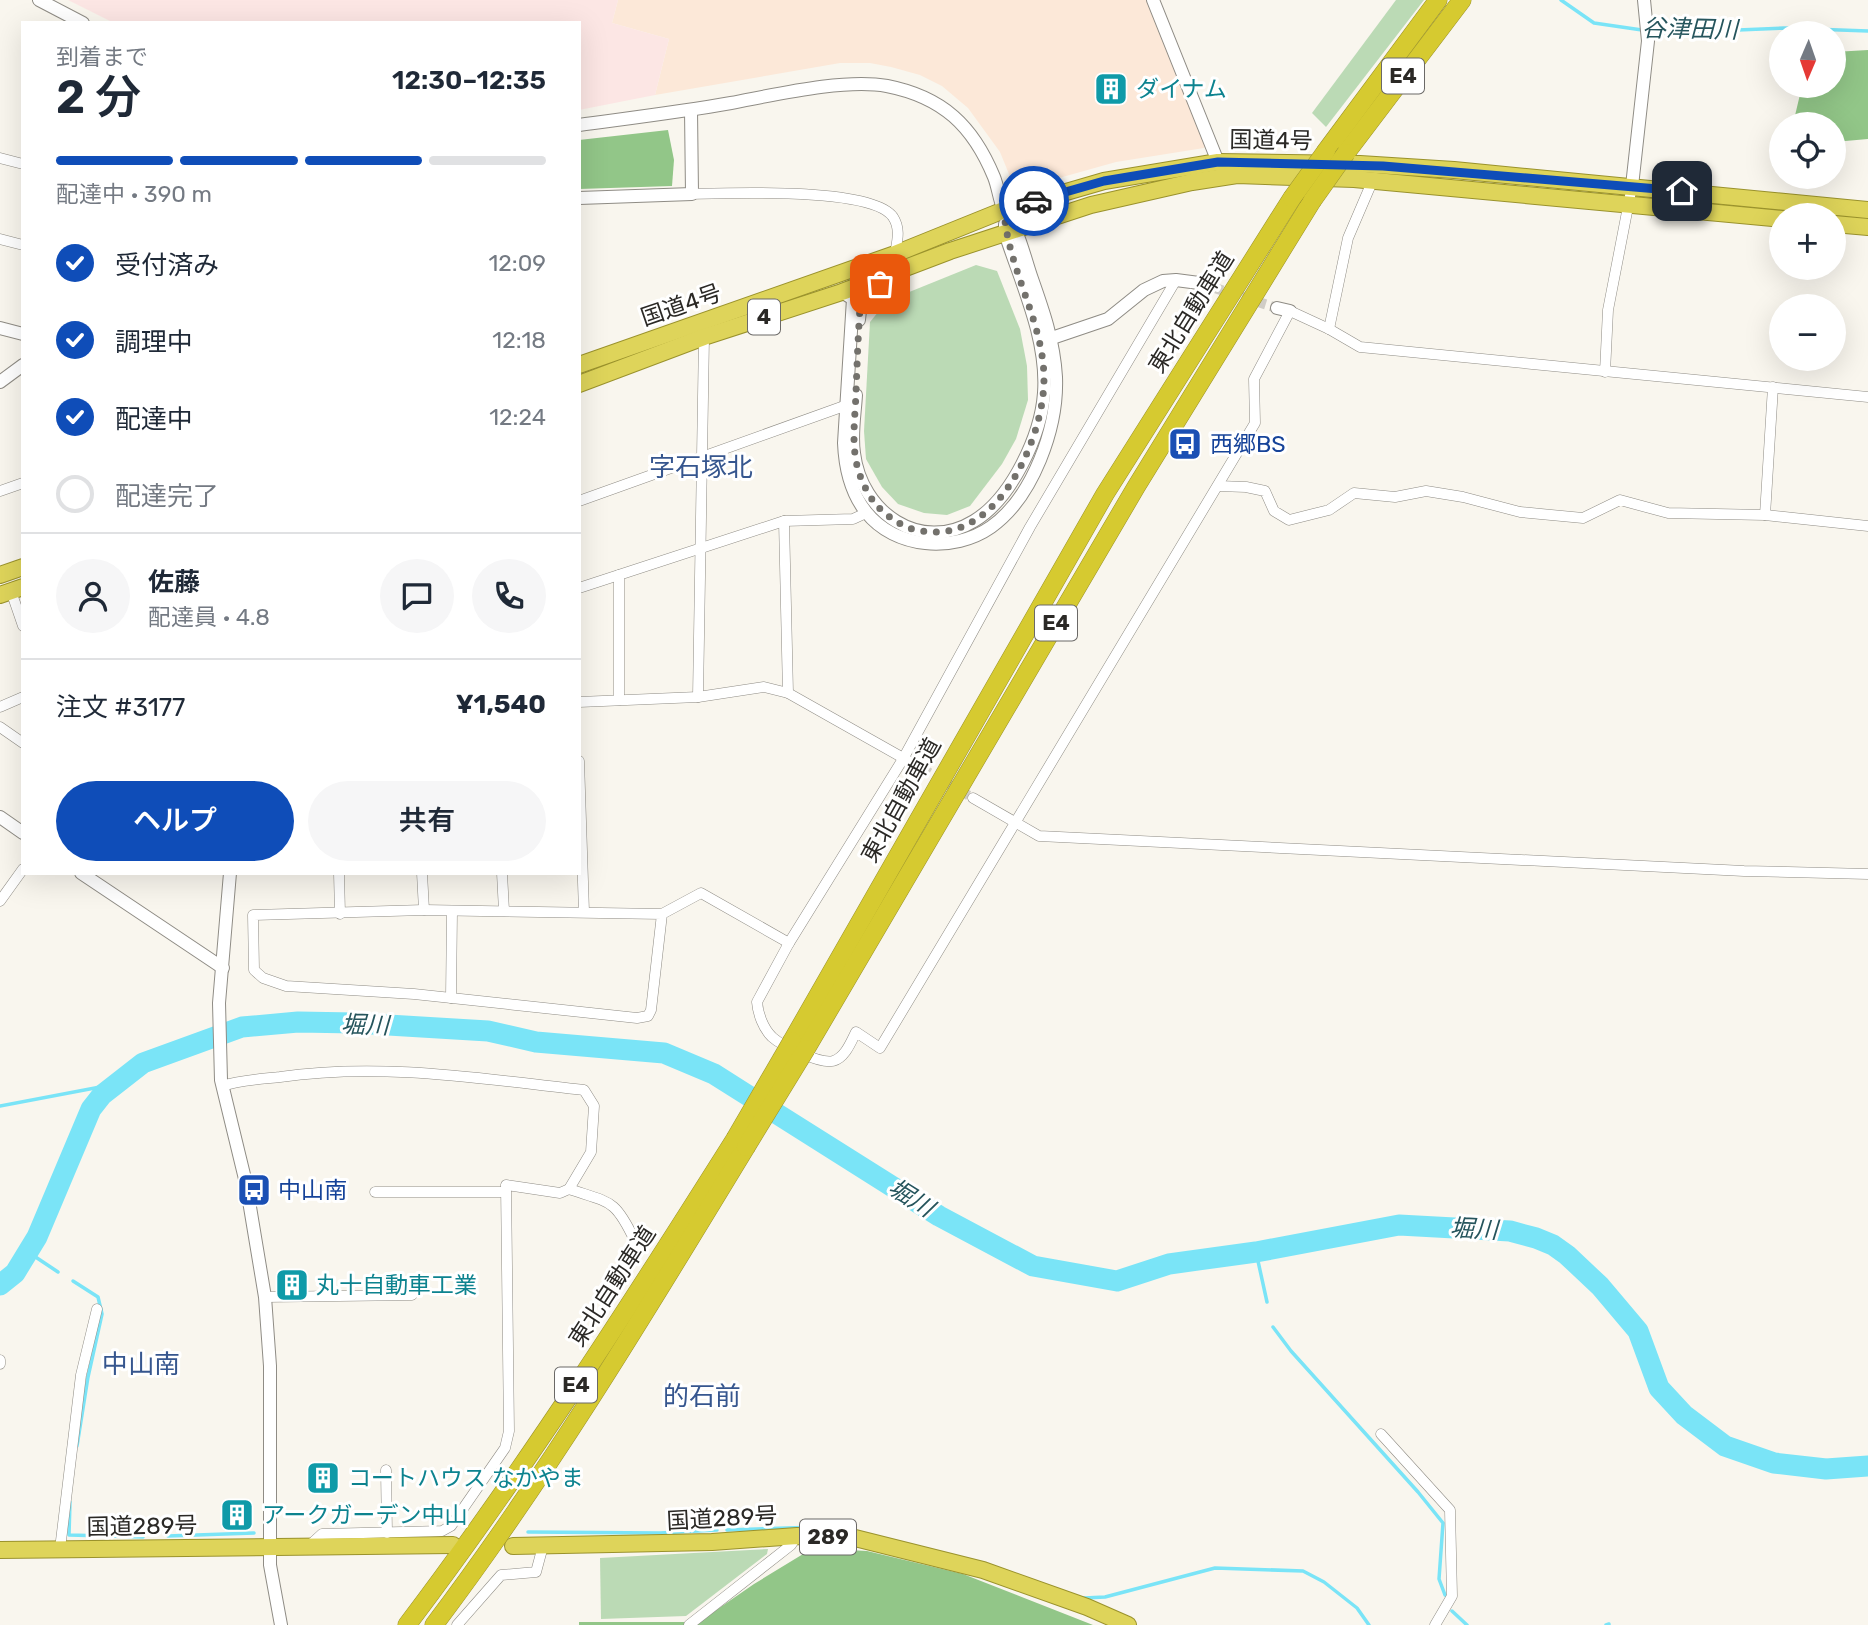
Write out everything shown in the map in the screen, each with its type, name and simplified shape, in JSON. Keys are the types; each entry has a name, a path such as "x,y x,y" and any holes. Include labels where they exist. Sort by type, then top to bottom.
{"highway":[{"name":"東北自動車道","path":"799,1045 1105,494 1292,198 1438,0"},
{"name":"東北自動車道","path":"434,1625 525,1501 582,1415 799,1045 1312,201 1462,0"},
{"name":"国道4号","path":"581,364 895,254 1004,209 1104,181 1218,162 1387,166 1632,186 1868,210"},
{"name":"国道4号","path":"581,383 704,337 842,292 950,251 1091,205 1192,182 1237,175 1354,179 1769,218"},
{"path":"1846,225 1868,228"},
{"path":"0,575 21,567"},
{"name":"東北自動車道","path":"407,1625 520,1469 741,1143"},
{"name":"国道289号","path":"513,1546 712,1542 797,1536 855,1538 983,1570 1087,1607 1128,1625"},
{"name":"国道289号","path":"0,1550 453,1545"}],"street":[{"path":"39,0 79,21"},
{"path":"1153,0 1218,162"},
{"path":"1605,372 1608,310 1632,186 1648,41 1644,0"},
{"path":"581,125 691,110 821,87 885,86 923,96 965,126 994,178 1004,209 1038,335 1044,367 1044,393 1038,424 1026,455 1013,480 994,504 976,520 958,529 928,532 912,530 879,510 860,476 854,453 860,308 869,291 880,284 934,264 950,251"},
{"path":"691,110 692,194"},
{"path":"0,158 21,163"},
{"path":"1329,329 1348,237 1373,182"},
{"path":"581,198 793,192 879,207 892,216 896,224 898,233 895,254"},
{"path":"842,292 853,299 845,463 856,495 866,513 895,535 937,545 974,536 991,527 1005,514 1028,483 1050,434 1055,408 1056,378 1052,338 1010,231"},
{"path":"0,239 21,244"},
{"path":"1176,280 1030,527 903,759 789,943 757,1002 758,1013 773,1037 817,1060 834,1061 845,1052 856,1032 880,1048 1255,423 1254,379 1290,311"},
{"path":"1052,338 1108,319 1144,290 1163,281 1199,283"},
{"path":"1277,308 1329,329 1360,348 1868,397"},
{"path":"0,328 21,333"},
{"path":"698,697 704,337"},
{"path":"0,382 21,366"},
{"path":"1765,515 1773,387"},
{"path":"581,500 847,405"},
{"path":"0,491 21,484"},
{"path":"1218,486 1246,486 1265,491 1274,511 1289,520 1329,510 1354,493 1395,497 1426,491 1463,497 1520,512 1583,518 1620,500 1668,513 1765,515 1868,526"},
{"path":"581,587 784,521 853,519 866,513"},
{"path":"784,521 788,693"},
{"path":"618,575 619,700"},
{"path":"11,591 21,620"},
{"path":"581,702 698,697 764,687 788,693 921,768"},
{"path":"0,707 21,698"},
{"path":"0,727 21,742"},
{"path":"973,798 1039,836 1716,870 1868,874"},
{"path":"0,817 21,832"},
{"path":"581,821 584,912"},
{"path":"0,901 21,872"},
{"path":"84,875 223,968"},
{"path":"230,875 219,1003 221,1083 246,1183 265,1297 270,1366 270,1565 281,1625"},
{"path":"339,875 340,914"},
{"path":"422,875 424,910"},
{"path":"502,875 504,911"},
{"path":"662,914 651,1010 648,1016 637,1018 451,998 286,986 263,978 254,970 253,915 424,910 662,914 701,893 789,943"},
{"path":"451,998 452,911"},
{"path":"221,1083 319,1071 428,1073 584,1090 594,1106 591,1152 569,1189 560,1193 506,1185 509,1432 505,1448 451,1526 442,1531 322,1534 310,1545"},
{"path":"569,1189 611,1203 622,1214 635,1241"},
{"path":"375,1192 505,1192"},
{"path":"265,1297 412,1295"},
{"path":"60,1549 81,1375 97,1309"},
{"path":"1381,1434 1450,1510 1452,1597 1435,1625"},
{"path":"386,1470 387,1533"},
{"path":"689,1625 791,1545 797,1536"},
{"path":"457,1625 501,1576 536,1572 543,1546"}],"shaded area":[{"path":"68,0 618,0 612,23 669,39 655,95 581,110 581,21 110,21"},
{"path":"618,0 1147,0 1206,145 1204,148 1116,162 1034,185 1013,184 1000,152 968,108 942,86 920,75 891,67 870,63 840,63 655,95 669,39 612,23"}],"green space":[{"path":"1396,0 1424,0 1326,127 1312,113"},
{"path":"1868,50 1868,139 1846,141 1846,112 1796,112 1799,98 1846,98 1846,51"},
{"path":"668,130 674,160 672,186 581,189 581,140"},
{"path":"976,265 997,271 1020,329 1027,366 1028,400 1016,439 1002,464 970,506 947,515 924,513 898,504 882,487 866,459 864,431 870,322 887,301"},
{"path":"813,1548 867,1551 963,1574 1093,1625 579,1625 579,1622 699,1622"},
{"path":"768,1549 767,1554 686,1616 601,1619 600,1558"}],"waterway":[{"name":"谷津田川","path":"1561,0 1594,23 1642,30"},
{"name":"谷津田川","path":"1650,31 1666,33 1784,28 1868,31"},
{"name":"堀川","path":"0,1285 15,1273 37,1237 91,1109 102,1095 143,1063 242,1027 298,1022 488,1031 536,1042 664,1053 714,1074 939,1216 1033,1266 1117,1281 1169,1264 1256,1252 1399,1225 1510,1231 1536,1238 1567,1255 1600,1286 1638,1331 1659,1388 1684,1415 1725,1446 1774,1463 1826,1469 1868,1466"},
{"path":"0,1106 116,1084"},
{"path":"28,1252 58,1272"},
{"path":"1256,1252 1267,1302"},
{"path":"73,1281 98,1297 102,1314 77,1446"},
{"path":"1273,1327 1291,1351 1443,1523 1439,1579 1445,1595"},
{"path":"70,1502 69,1535 143,1537"},
{"path":"727,1530 820,1527 848,1530"},
{"path":"528,1532 660,1533 717,1530"},
{"path":"168,1536 254,1533"},
{"path":"1084,1598 1105,1597 1215,1568 1303,1571 1324,1582 1357,1608 1369,1625"},
{"path":"1452,1611 1467,1625"}],"tunnel":[{"path":"1199,283 1277,308"},
{"path":"921,768 973,798"}],"way so far":[{"path":"880,284 869,291 860,308 854,453 860,476 879,510 912,530 942,532 958,529 976,520 1004,492 1026,455 1038,424 1044,393 1044,367 1038,335 1005,233 1004,209 1034,201"}],"place":[{"name":"ダイナム","path":"1111,89"},
{"name":"西郷BS","path":"1185,444"},
{"name":"中山南","path":"254,1190"},
{"name":"丸十自動車工業","path":"292,1285"},
{"name":"コートハウス なかやま","path":"323,1478"},
{"name":"アークガーデン中山","path":"237,1515"}],"district":[{"name":"字石塚北","path":"701,467"},
{"name":"中山南","path":"141,1364"},
{"name":"的石前","path":"702,1396"}],"route":[{"path":"1034,201 1104,181 1180,166 1218,162 1360,164 1682,191"}]}
